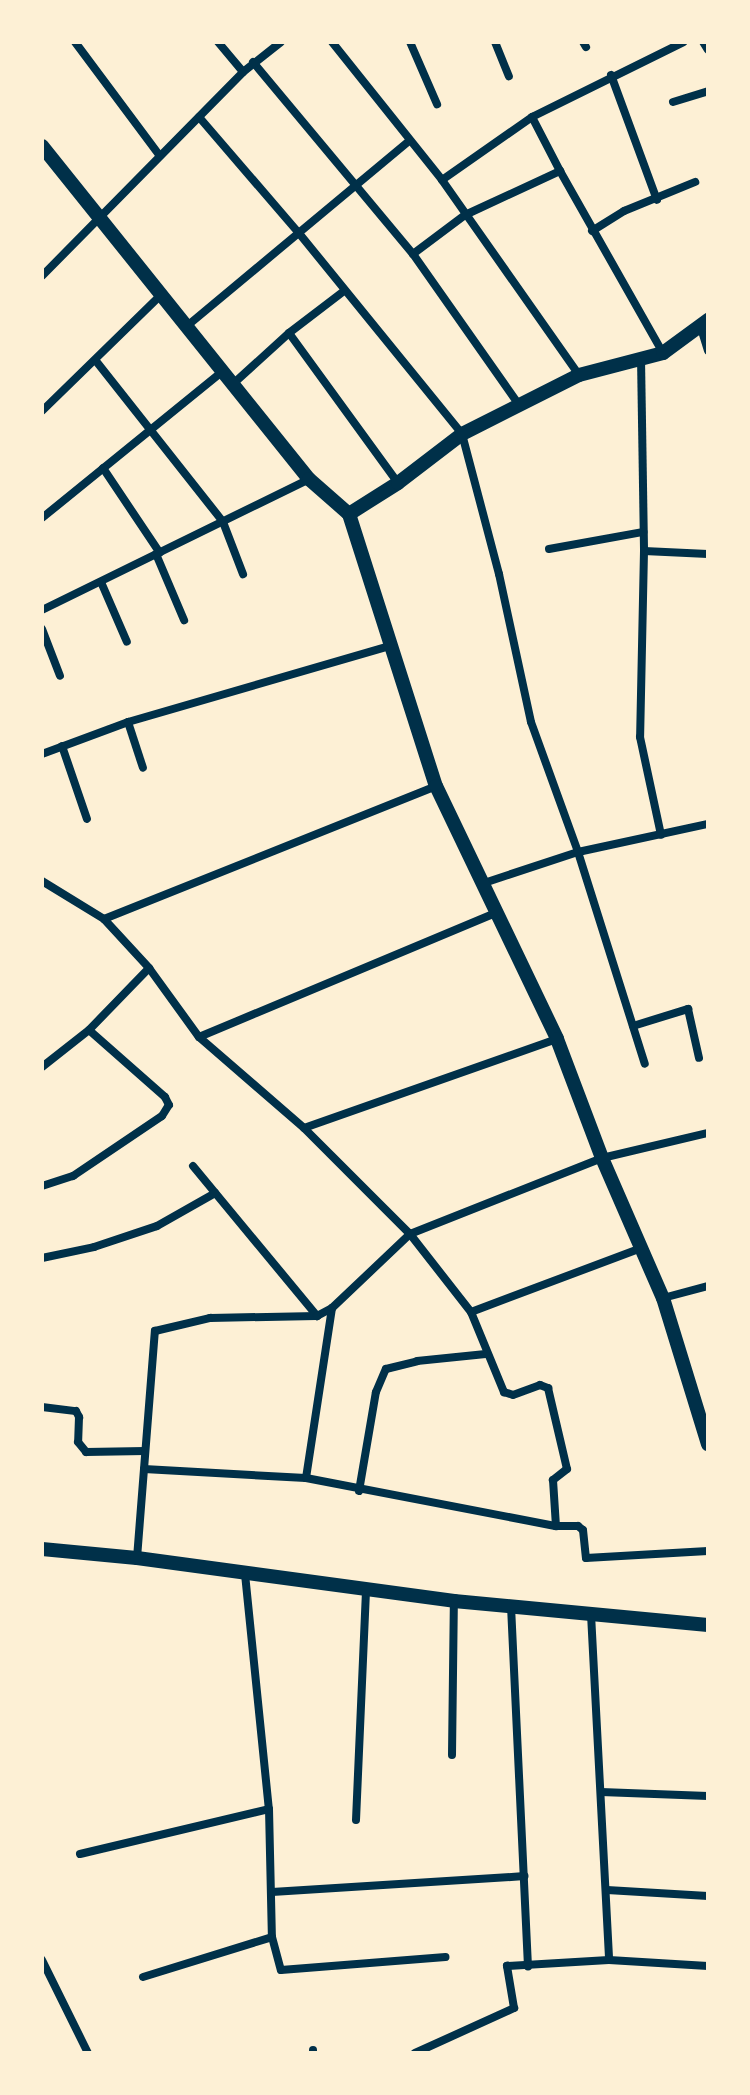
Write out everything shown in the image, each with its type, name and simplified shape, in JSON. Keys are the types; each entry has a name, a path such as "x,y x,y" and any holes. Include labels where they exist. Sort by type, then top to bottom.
{"street":[{"path":"75,42 160,156"},
{"path":"218,42 243,72"},
{"path":"42,276 100,221 253,62 281,42"},
{"path":"332,42 442,180 579,375"},
{"path":"410,42 437,104"},
{"path":"495,42 509,76"},
{"path":"442,180 532,117 611,75 684,42"},
{"path":"703,42 708,50"},
{"path":"253,62 413,254 519,405"},
{"path":"611,75 657,200"},
{"path":"673,102 708,91"},
{"path":"199,117 298,232 462,434 499,574 531,722 578,852 645,1064"},
{"path":"532,117 592,231 663,353"},
{"path":"187,326 409,141"},
{"path":"45,155 224,370 309,479 349,514 436,786 480,884 557,1039 602,1158 663,1298 708,1444"},
{"path":"413,254 465,215 560,171"},
{"path":"592,231 624,211 695,182"},
{"path":"234,383 289,333 344,291"},
{"path":"42,411 162,294"},
{"path":"349,514 398,483 462,434 579,375 663,353 704,324 708,351"},
{"path":"289,333 398,483"},
{"path":"641,358 644,551 640,737 661,835"},
{"path":"96,361 223,522 243,574"},
{"path":"43,516 153,431 224,370"},
{"path":"103,468 158,554 184,620"},
{"path":"42,610 309,479"},
{"path":"549,549 643,532"},
{"path":"644,551 708,554"},
{"path":"101,582 127,642"},
{"path":"42,629 60,676"},
{"path":"42,754 128,722 389,646"},
{"path":"128,722 143,768"},
{"path":"62,746 87,819"},
{"path":"104,919 436,786"},
{"path":"480,884 578,852 708,824"},
{"path":"42,881 104,919 149,968 199,1037 304,1128 410,1234 471,1312 486,1354 508,1395 540,1385 548,1388 567,1469 553,1480 556,1526"},
{"path":"199,1037 496,913"},
{"path":"42,1067 89,1030 149,968"},
{"path":"633,1026 688,1009 699,1058"},
{"path":"42,1186 73,1176 162,1116 169,1105 165,1097 89,1030"},
{"path":"304,1128 557,1039"},
{"path":"137,1558 155,1331 210,1318 317,1316 332,1308 410,1234 602,1158 708,1133"},
{"path":"193,1166 317,1316"},
{"path":"42,1258 94,1247 157,1226 215,1193"},
{"path":"471,1312 641,1248"},
{"path":"663,1298 708,1286"},
{"path":"306,1478 332,1308"},
{"path":"359,1491 376,1392 386,1369 417,1361 486,1354"},
{"path":"42,1407 76,1411 79,1417 78,1442 86,1452 145,1451"},
{"path":"144,1469 306,1478 359,1491 556,1526 578,1526 583,1530 586,1558 708,1551"},
{"path":"42,1549 137,1558 454,1601 708,1625"},
{"path":"245,1574 269,1809 272,1937 281,1970 445,1957"},
{"path":"356,1820 366,1589"},
{"path":"452,1755 454,1601"},
{"path":"511,1605 528,1967"},
{"path":"591,1614 609,1960"},
{"path":"601,1792 708,1796"},
{"path":"80,1854 269,1809"},
{"path":"272,1892 524,1876"},
{"path":"607,1890 708,1896"},
{"path":"143,1977 272,1937"},
{"path":"42,1960 46,1977 88,2053"},
{"path":"415,2053 514,2008 507,1966 609,1960 708,1966"}]}
